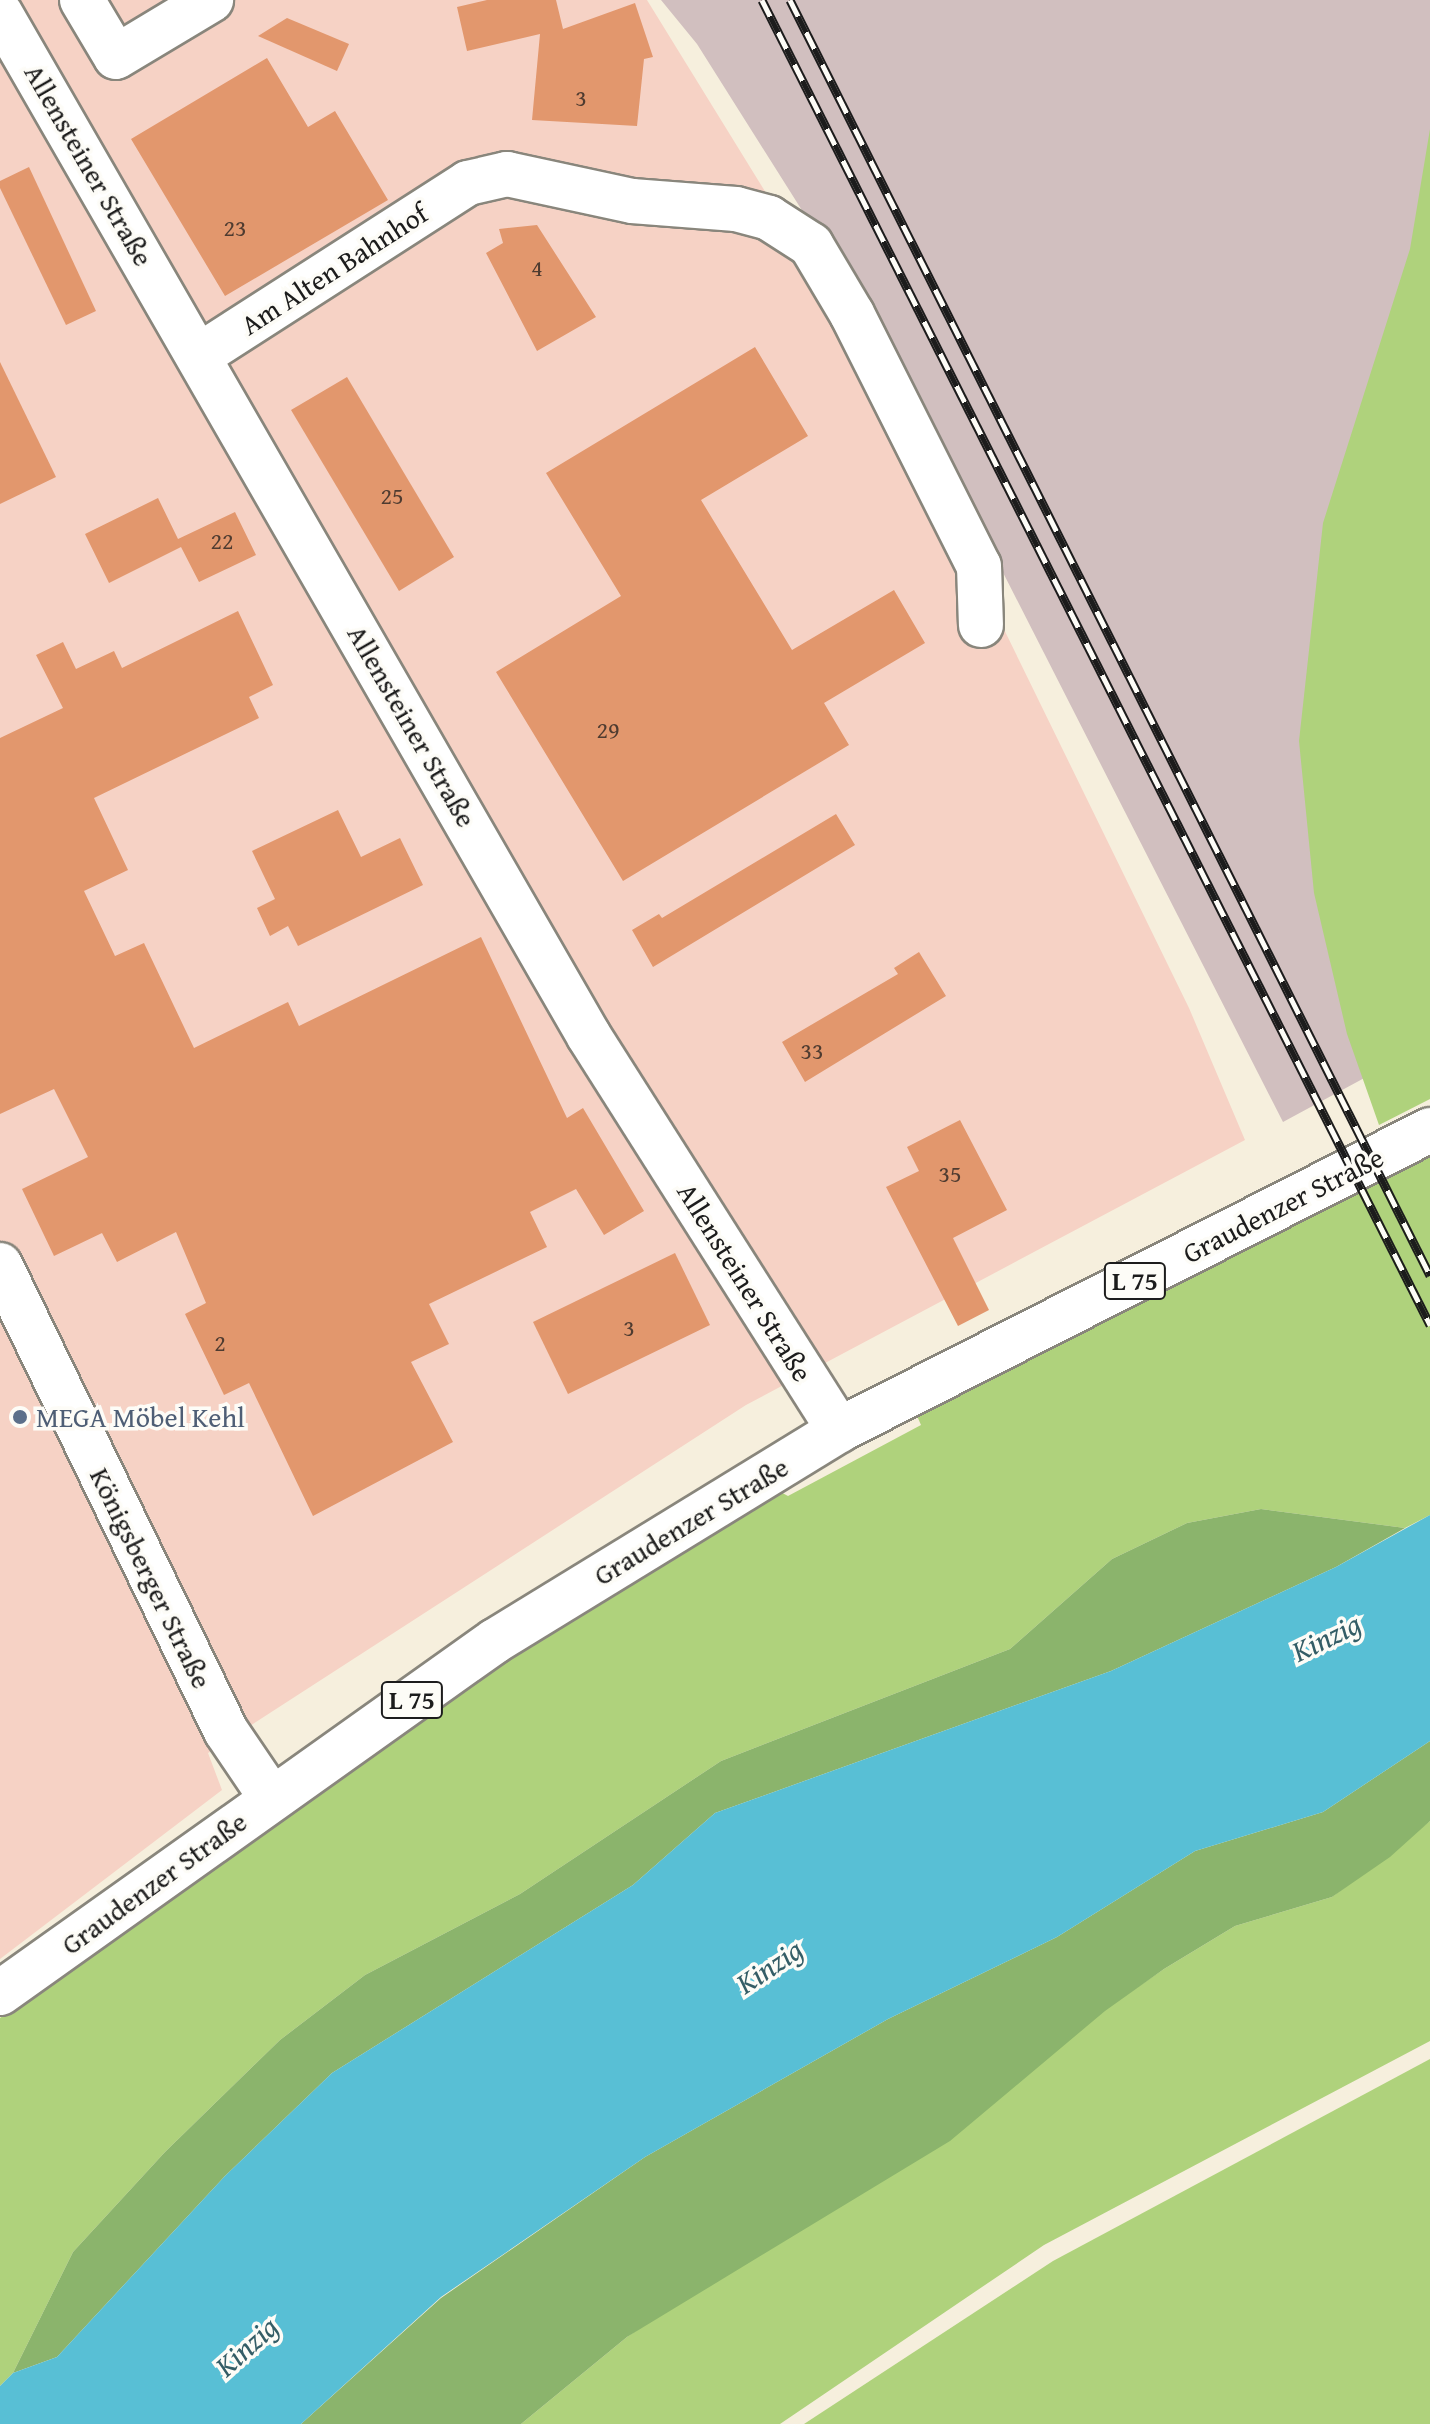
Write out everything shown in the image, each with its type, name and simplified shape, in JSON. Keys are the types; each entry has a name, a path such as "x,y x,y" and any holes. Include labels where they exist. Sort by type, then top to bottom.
{"street":[{"path":"82,0 116,57 192,5"},
{"name":"Allensteiner Straße","path":"0,13 200,355 589,1036 839,1430"},
{"name":"Am Alten Bahnhof","path":"200,355 468,183 507,174 632,201 736,209 769,218 811,245 852,314 979,566 981,625"},
{"name":"Graudenzer Straße","path":"0,1993 495,1641 839,1430 1430,1130"},
{"name":"Königsberger Straße","path":"0,1265 226,1731 272,1799"}],"shaded area":[{"path":"0,0 647,0 808,261 997,615 1189,1008 1245,1140 746,1405 208,1753 222,1790 0,1959"},
{"path":"661,0 1430,0 1430,701 1405,1056 1283,1122 887,345 697,44"}],"green space":[{"path":"1430,129 1430,1099 1379,1125 1347,1034 1314,893 1299,741 1323,523 1410,249"},
{"path":"1430,1150 1430,1515 1405,1528 1261,1509 1187,1523 1112,1559 1010,1649 721,1761 520,1894 365,1975 280,2040 165,2152 73,2252 13,2373 0,2386 0,2018 386,1735 773,1488 788,1496 921,1425 914,1409"},
{"path":"1261,1509 1405,1528 1336,1567 1111,1671 715,1813 633,1885 332,2073 225,2176 57,2357 13,2373 73,2252 165,2152 280,2040 365,1975 520,1894 721,1761 1010,1649 1112,1559 1187,1523"},
{"path":"1430,1741 1430,1821 1390,1857 1332,1897 1235,1926 1164,1969 1105,2011 950,2141 627,2337 521,2424 301,2424 441,2298 645,2157 888,2019 1057,1937 1195,1851 1323,1812"},
{"path":"1430,1821 1430,2041 1044,2245 780,2424 521,2424 627,2337 1164,1969 1235,1926 1332,1897"},
{"path":"1430,2059 1430,2424 804,2424 1053,2261"}],"water":[{"name":"Kinzig","path":"1430,1515 1430,1741 1323,1812 1195,1851 1057,1937 888,2019 645,2157 441,2297 301,2424 0,2424 0,2386 13,2373 57,2357 225,2176 332,2073 633,1885 715,1813 1111,1671 1336,1567"}],"building":[{"path":"487,0 556,0 563,29 635,3 653,57 644,59 637,126 532,120 540,34 467,51 457,7"},
{"path":"287,18 349,44 337,71 258,36"},
{"path":"267,58 308,127 335,111 388,200 225,296 131,139"},
{"path":"29,167 96,311 66,325 0,188 0,181"},
{"path":"537,225 596,317 537,351 486,253 503,243 499,229"},
{"path":"755,347 808,436 701,500 792,650 894,590 925,643 824,703 849,745 623,881 496,672 621,596 546,473"},
{"path":"0,362 56,477 0,504"},
{"path":"347,377 454,557 399,591 291,410"},
{"path":"158,498 178,539 235,512 256,555 199,582 181,547 109,583 85,534"},
{"path":"238,611 273,685 249,697 259,718 94,798 128,870 84,891 115,956 144,943 194,1048 288,1002 299,1026 481,937 567,1118 583,1108 644,1211 604,1235 576,1189 530,1212 547,1247 429,1304 449,1344 411,1362 453,1442 313,1516 249,1383 224,1395 185,1314 206,1303 176,1232 117,1262 102,1233 54,1256 22,1189 88,1157 54,1089 0,1114 0,738 63,708 36,655 63,642 76,669 114,651 122,668"},
{"path":"338,810 361,857 400,838 423,885 298,946 288,926 270,936 257,908 275,899 252,851"},
{"path":"836,814 855,845 653,967 632,930 659,914 662,918"},
{"path":"919,952 946,996 805,1082 782,1042 898,974 894,968"},
{"path":"960,1120 1007,1210 953,1238 989,1310 958,1326 886,1187 919,1171 907,1147"},
{"path":"675,1253 710,1325 568,1394 533,1322"}],"railway":[{"path":"762,0 1430,1325"},
{"path":"790,0 1430,1275"}],"place":[{"name":"MEGA Möbel Kehl","path":"20,1417"}]}
